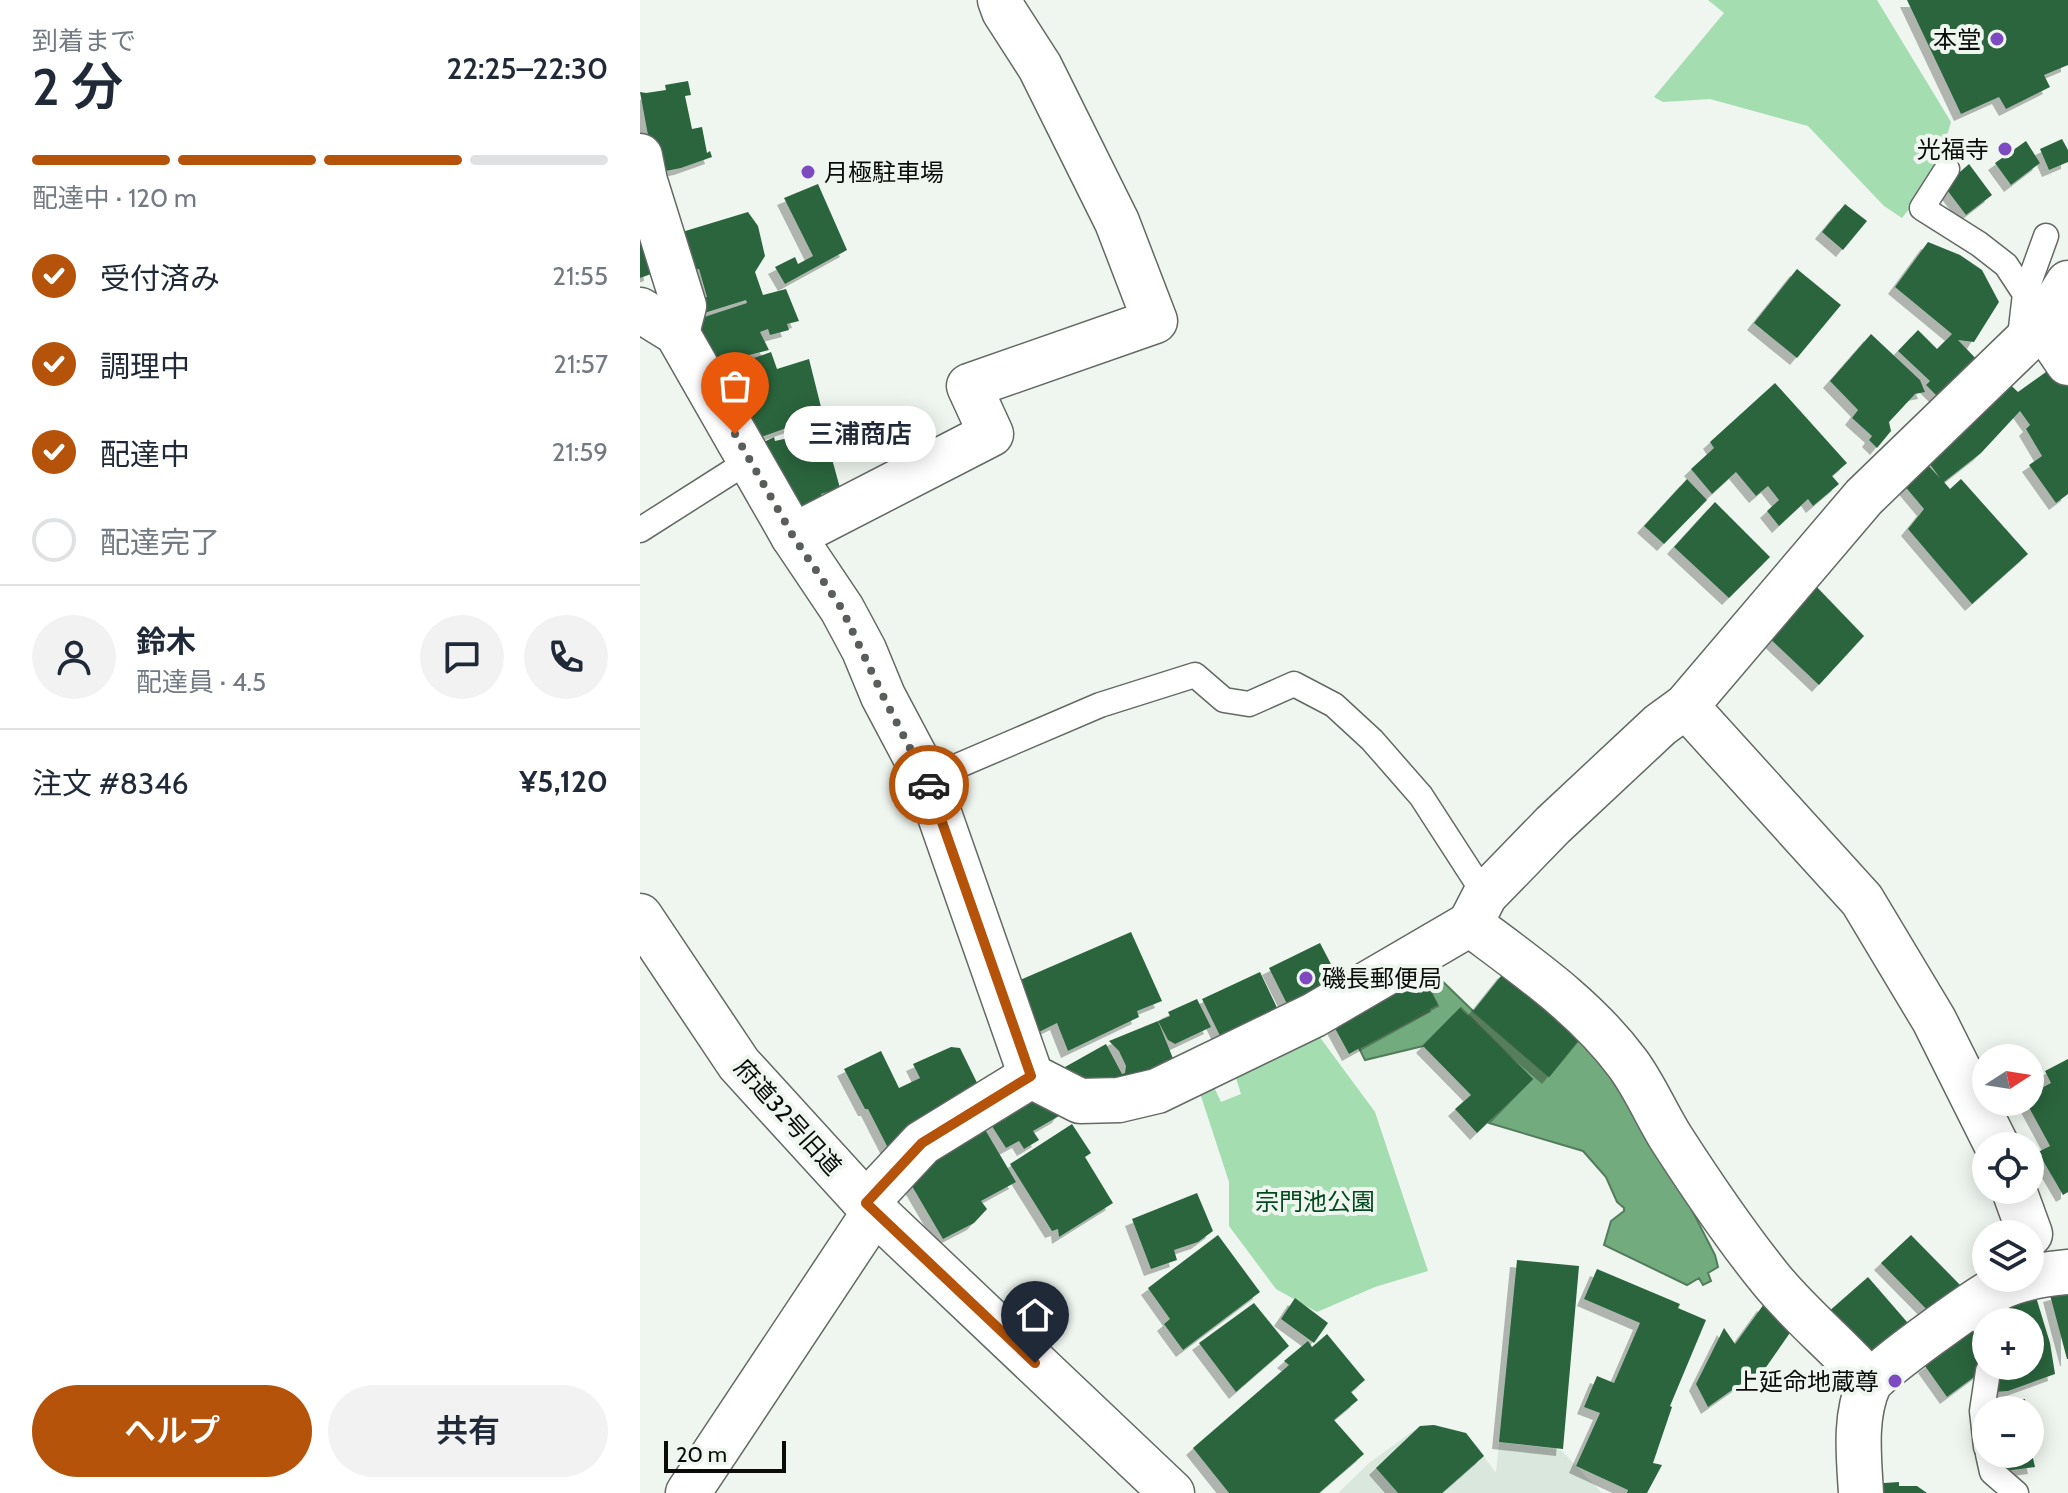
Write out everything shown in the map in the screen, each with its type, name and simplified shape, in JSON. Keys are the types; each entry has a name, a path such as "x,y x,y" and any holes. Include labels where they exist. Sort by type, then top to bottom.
{"street":[{"path":"793,536 991,434 969,386 1155,321 1117,222 1040,67 1000,0"},
{"path":"640,156 684,306 677,333"},
{"path":"640,310 677,333 793,536 842,609 927,779 1031,1076 1080,1101 1119,1100 1157,1091 1314,1015 1477,909 1563,815 1660,725 1686,706 1864,497 2068,283"},
{"path":"2029,322 2068,363"},
{"path":"1686,706 1862,900 1934,1020 1990,1132"},
{"path":"1477,909 1541,977 1596,1026 1629,1065 1671,1138 1767,1275 1870,1382"},
{"name":"府道32号旧道","path":"640,916 739,1064 871,1207 1172,1493"},
{"path":"688,1493 871,1207 922,1143 1031,1076"},
{"path":"1861,1493 1857,1435 1870,1382 1972,1320"}],"lane":[{"path":"1947,169 1922,208 2006,265 2029,322"},
{"path":"2029,322 2046,236"},
{"path":"640,530 750,460"},
{"path":"927,779 1100,705 1195,675 1224,700 1249,704 1294,684 1334,705 1372,740 1421,796 1477,909"},
{"path":"1991,1468 2016,1493"}],"shaded area":[{"path":"1433,972 1549,1076 1582,1036 1655,1138 1715,1255 1718,1267 1708,1273 1711,1281 1703,1285 1699,1278 1687,1285 1604,1245 1611,1221 1624,1208 1617,1202 1606,1177 1583,1151 1489,1123 1532,1079 1461,1008 1423,1046 1365,1060 1359,1048 1438,1006 1424,977"},
{"path":"1434,1425 1466,1433 1496,1473 1499,1442 1561,1450 1602,1493 1338,1493 1369,1463 1420,1426"}],"green space":[{"path":"1708,0 1877,0 1951,122 1935,176 1902,218 1884,206 1808,126 1710,99 1663,102 1654,97 1724,13"},
{"name":"宗門池公園","path":"1316,1032 1375,1112 1428,1271 1375,1287 1317,1312 1276,1289 1229,1226 1229,1182 1199,1090 1213,1085 1221,1102 1241,1094 1235,1075"}],"building":[{"name":"本堂","path":"1907,0 2068,0 2068,65 2044,75 2050,87 2006,109 1999,97 1961,114"},
{"path":"688,81 691,95 685,96 692,129 702,127 707,153 710,151 712,157 655,173 640,92 666,90 665,85"},
{"path":"2062,139 2068,150 2068,162 2049,170 2040,149"},
{"path":"2026,141 2040,163 2011,185 1995,163"},
{"path":"1969,164 1992,195 1966,215 1944,186"},
{"path":"640,177 651,274 640,278"},
{"path":"818,184 847,250 785,284 775,267 795,257 798,264 813,256 784,198"},
{"path":"1845,204 1867,221 1843,250 1822,232"},
{"path":"748,212 758,226 765,256 755,272 763,295 786,289 799,321 787,324 789,330 770,335 768,329 760,332 769,350 717,363 695,320 747,303 746,300 701,314 696,300 707,297 699,269 694,270 682,232"},
{"path":"1928,242 1960,255 1982,270 1999,302 1974,342 1958,340 1982,365 1944,403 1926,385 1930,381 1898,351 1918,330 1937,349 1952,334 1895,287"},
{"path":"1797,269 1841,305 1797,358 1754,323"},
{"path":"1871,334 1920,380 1925,392 1915,394 1889,422 1891,431 1877,448 1869,440 1872,436 1852,418 1858,410 1830,381"},
{"path":"771,352 777,369 809,359 823,415 753,440 734,398 747,394 745,386 732,388 714,367 728,367"},
{"path":"2053,367 2068,380 2068,494 2056,503 2029,465 2042,456 2026,429 2030,425 2020,411 1981,453 1944,482 1950,489 1961,479 2028,554 1972,604 1908,529 1924,509 1903,484 1925,462 1940,478 1923,455 2002,377 2018,392"},
{"path":"1775,383 1847,463 1832,476 1839,484 1813,506 1808,499 1779,526 1767,511 1779,500 1768,486 1756,496 1736,472 1712,494 1691,469 1714,448 1710,442"},
{"path":"824,430 840,488 821,494 823,500 790,509 764,442 774,437 775,441"},
{"path":"1687,479 1707,500 1664,544 1644,526"},
{"path":"1715,502 1770,557 1729,598 1674,547"},
{"path":"1813,583 1864,636 1819,685 1766,635"},
{"path":"1131,932 1162,1001 1137,1011 1139,1017 1068,1051 1057,1023 1033,1035 1011,984"},
{"path":"1320,943 1344,989 1292,1014 1269,968"},
{"path":"1505,971 1582,1036 1549,1077 1473,1011"},
{"path":"1260,972 1280,1014 1224,1044 1202,999"},
{"path":"1421,973 1438,1005 1349,1054 1331,1021"},
{"path":"1197,999 1211,1027 1175,1044 1168,1040 1158,1021 1170,1016 1168,1012"},
{"path":"1460,1008 1533,1079 1477,1133 1455,1109 1471,1095 1423,1046"},
{"path":"1158,1021 1174,1061 1143,1085 1059,1076 1065,1067 1106,1044 1122,1074 1125,1073 1126,1066 1119,1051 1109,1041"},
{"path":"951,1047 960,1048 984,1097 888,1148 844,1069 881,1051 899,1088 920,1078 913,1064"},
{"path":"2068,1059 2068,1192 2063,1195 2044,1162 2044,1149 2050,1146 2034,1116 2044,1116 2044,1087 2051,1083 2045,1071"},
{"path":"1043,1089 1066,1105 1059,1116 1033,1131 1039,1140 1024,1149 1019,1141 1006,1148 988,1120"},
{"path":"980,1121 1016,1182 981,1201 987,1209 974,1223 943,1239 902,1169"},
{"path":"1072,1124 1091,1153 1085,1157 1113,1203 1059,1237 1058,1229 1052,1231 1010,1164"},
{"path":"1197,1193 1213,1231 1198,1242 1174,1250 1177,1260 1151,1269 1132,1219"},
{"path":"1218,1235 1260,1292 1183,1350 1164,1324 1170,1319 1148,1288"},
{"path":"1911,1235 1966,1291 1938,1321 1881,1263"},
{"path":"1517,1260 1579,1266 1563,1449 1499,1442"},
{"path":"1597,1269 1680,1304 1678,1308 1706,1320 1670,1406 1653,1463 1662,1465 1647,1493 1627,1493 1628,1490 1576,1466 1600,1413 1584,1407 1597,1376 1614,1383 1640,1323 1584,1299"},
{"path":"1868,1277 1914,1330 1865,1355 1827,1313"},
{"path":"2068,1290 2068,1359 2067,1359 2050,1295"},
{"path":"2036,1297 2039,1308 2009,1308"},
{"path":"1295,1298 1328,1323 1314,1343 1281,1319"},
{"path":"1254,1303 1289,1346 1236,1392 1199,1343"},
{"path":"1764,1304 1794,1327 1762,1373 1759,1371 1708,1407 1696,1384 1724,1328 1735,1344"},
{"path":"2044,1323 2050,1343 2055,1374 2044,1378"},
{"path":"1972,1331 1972,1379 1947,1397 1925,1366"},
{"path":"1327,1334 1365,1380 1351,1392 1358,1400 1334,1420 1364,1454 1319,1493 1229,1493 1193,1448 1289,1365 1284,1361 1308,1341 1312,1347"},
{"path":"1995,1380 2038,1380 2008,1391 1994,1392"},
{"path":"1434,1425 1466,1433 1484,1456 1442,1493 1398,1493 1376,1468 1420,1426"},
{"path":"1996,1468 2027,1468 1997,1472"},
{"path":"1899,1482 1899,1486 1917,1486 1927,1493 1870,1493 1869,1484"}],"way so far":[{"path":"735,434 793,536 842,609 929,785"}],"place":[{"name":"本堂","path":"1997,39"},
{"name":"光福寺","path":"2005,149"},
{"name":"月極駐車場","path":"808,172"},
{"name":"三浦商店","path":"735,434"},
{"name":"磯長郵便局","path":"1306,978"},
{"name":"上延命地蔵尊","path":"1895,1381"}],"route":[{"path":"929,785 1031,1076 922,1143 866,1203 1035,1363"}]}
